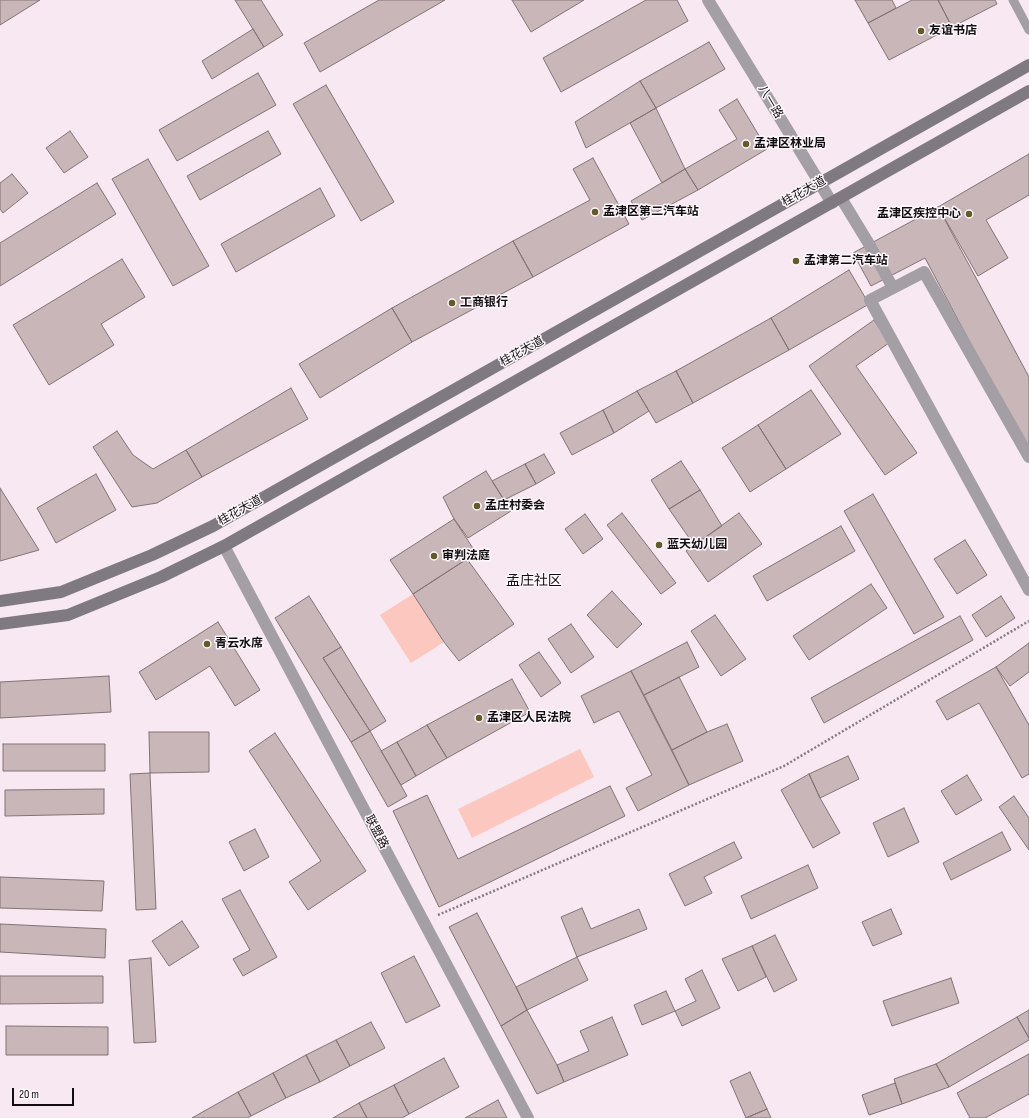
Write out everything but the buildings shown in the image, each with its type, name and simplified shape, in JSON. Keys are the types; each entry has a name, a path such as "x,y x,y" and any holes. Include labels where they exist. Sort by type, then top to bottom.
{"main road":[{"name":"桂花大道","path":"0,601 61,592 152,555 213,526 1029,65"},
{"name":"桂花大道","path":"0,624 68,614 161,577 224,546 1029,91"}],"street":[{"name":"八一路","path":"708,0 820,184 836,201 869,244 893,288"},
{"path":"1029,457 924,272 870,300 1029,590"},
{"name":"联盟路","path":"224,546 528,1118"}],"lane":[{"path":"1013,0 1029,30"}],"path":[{"path":"423,921 784,766 1029,621"}],"shaded area":[{"path":"413,594 444,642 411,663 380,615"},
{"path":"580,749 594,777 472,838 458,809"}],"place":[{"name":"友谊书店","path":"921,31"},
{"name":"孟津区林业局","path":"746,144"},
{"name":"孟津区第二汽车站","path":"595,212"},
{"name":"孟津区疾控中心","path":"969,214"},
{"name":"孟津第二汽车站","path":"796,261"},
{"name":"工商银行","path":"452,303"},
{"name":"孟庄村委会","path":"477,506"},
{"name":"蓝天幼儿园","path":"659,545"},
{"name":"审判法庭","path":"434,556"},
{"name":"青云水席","path":"207,644"},
{"name":"孟津区人民法院","path":"479,718"}],"district":[{"name":"孟庄社区","path":"534,581"}]}
